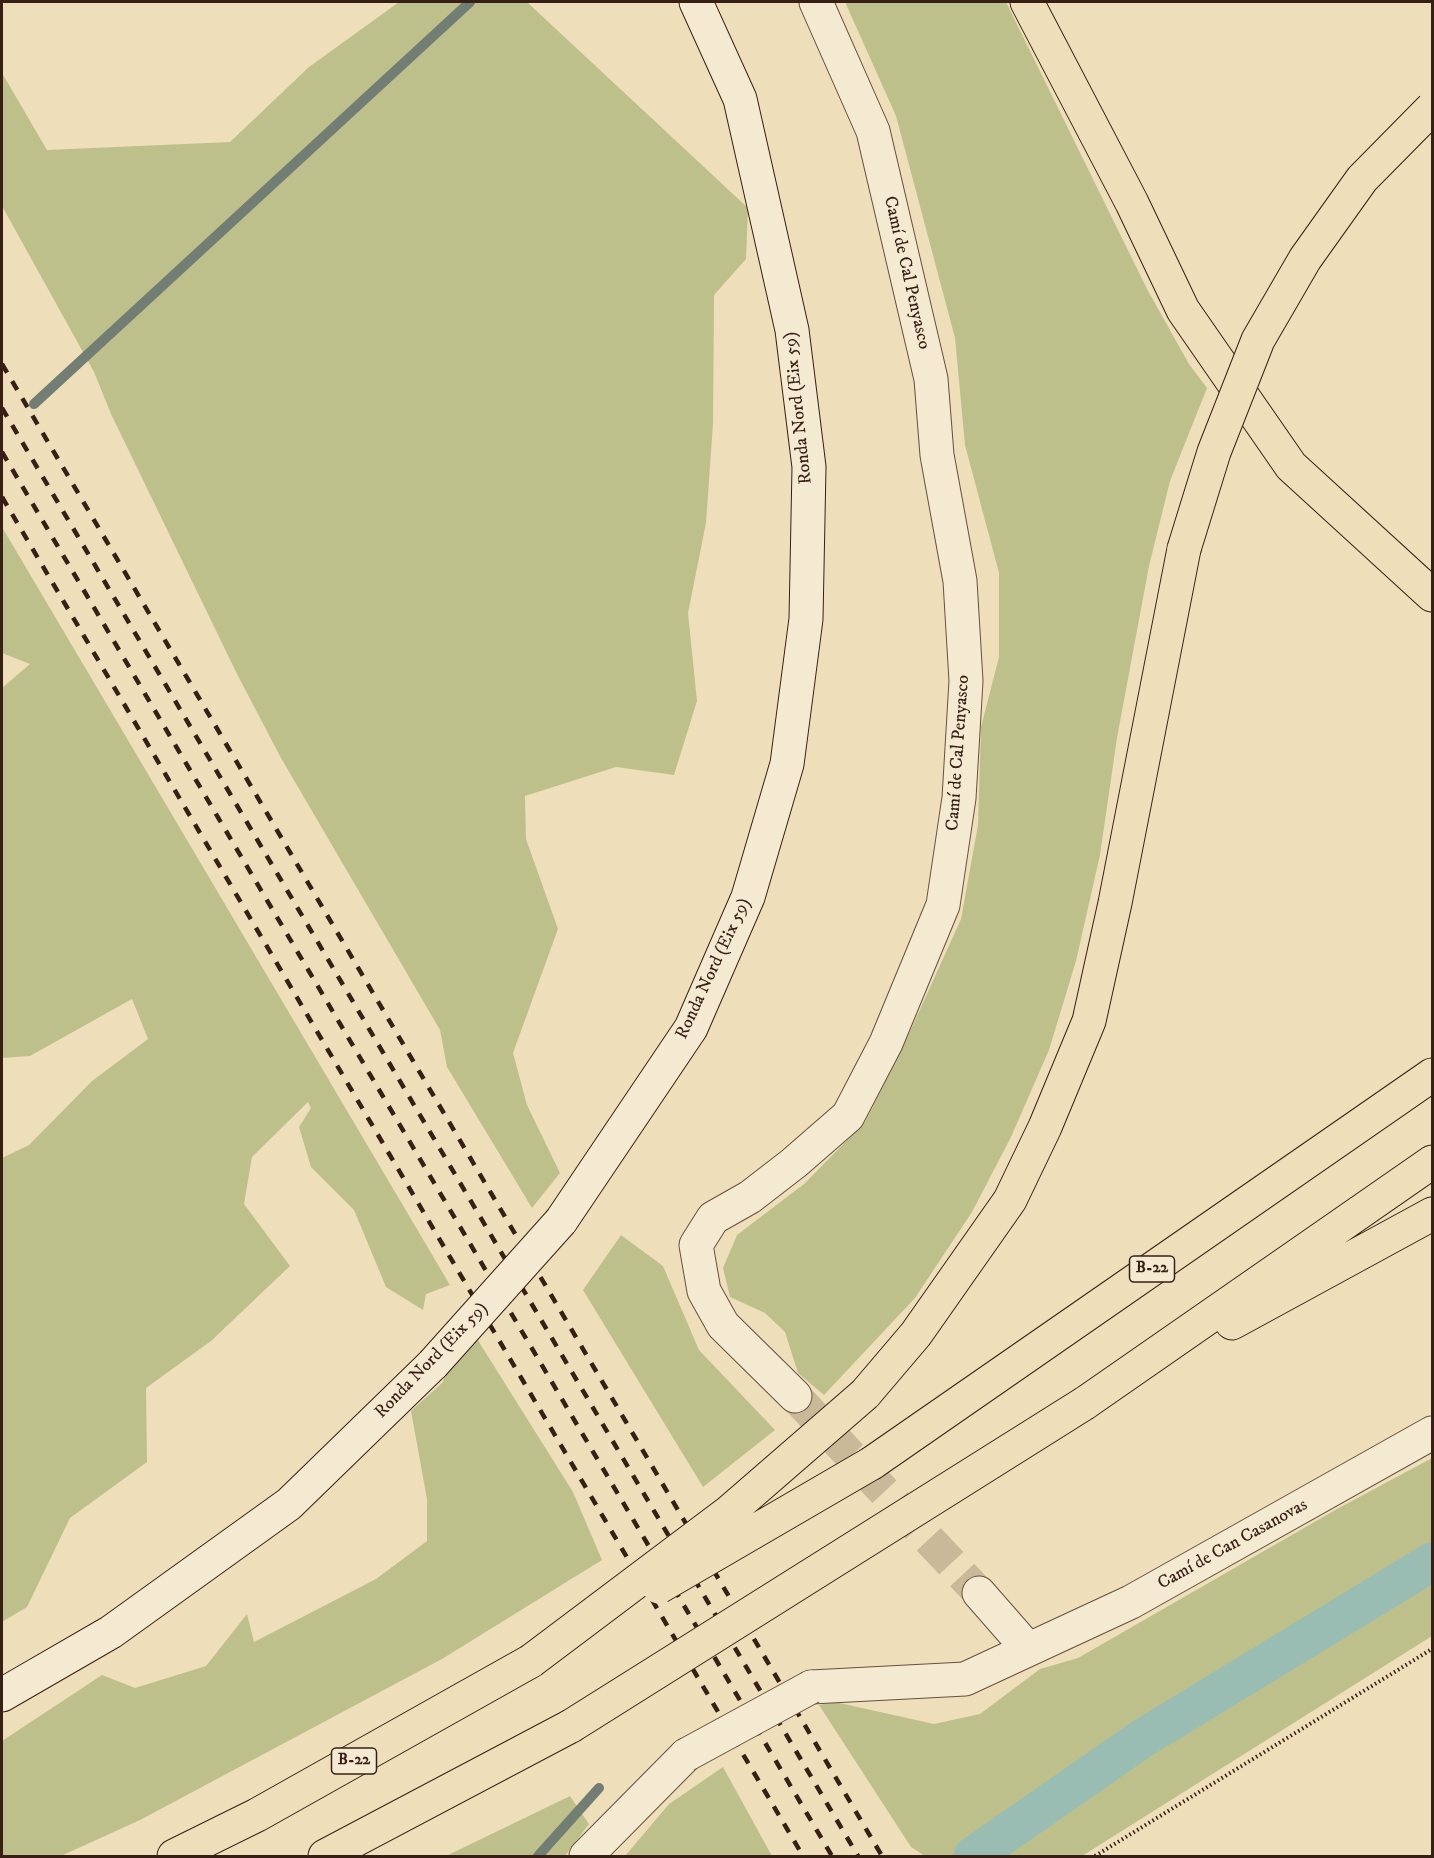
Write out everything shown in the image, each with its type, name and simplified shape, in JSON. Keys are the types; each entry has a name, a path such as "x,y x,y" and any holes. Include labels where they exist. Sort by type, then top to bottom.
{"highway":[{"path":"1027,2 1132,203 1183,310 1291,466 1432,595"},
{"path":"531,1661 729,1512 865,1394 916,1334 1010,1200 1045,1127 1089,1021 1115,903 1184,549 1214,452 1258,340 1305,259 1362,178 1432,108"},
{"name":"B-22","path":"174,1857 257,1815 531,1661 872,1463 1432,1075"},
{"path":"325,1857 571,1726 1085,1403 1432,1162"},
{"path":"1085,1403 1432,1214"}],"street":[{"name":"Ronda Nord (Eix 59)","path":"2,1695 111,1632 290,1504 433,1364 561,1221 691,1028 748,897 787,764 806,619 809,467 792,330 740,99 696,2"},
{"name":"Camí de Cal Penyasco","path":"795,1396 723,1325 704,1291 696,1245 713,1218 750,1197 794,1163 848,1116 886,1043 943,906 959,798 966,681 960,581 937,456 931,379 873,131 816,2"},
{"name":"Camí de Can Casanovas","path":"1028,1649 1131,1602 1432,1433"},
{"path":"586,1857 686,1755 811,1687 965,1679 1028,1649 979,1593"}],"path":[{"path":"1095,1857 1432,1648"}],"green space":[{"path":"399,2 527,2 748,208 746,259 714,295 713,424 706,523 688,613 697,701 674,775 616,767 525,796 526,839 558,929 513,1053 527,1105 560,1173 532,1208 447,1067 440,1030 281,758 237,674 111,414 94,372 2,206 2,73 47,150 230,142 309,67"},
{"path":"845,2 1006,2 1147,289 1189,364 1207,388 1170,481 1149,566 1117,738 1100,855 1076,961 1049,1050 1011,1137 972,1212 915,1298 824,1395 798,1373 785,1332 765,1313 730,1297 723,1268 737,1235 804,1184 865,1122 902,1049 961,919 978,825 981,727 999,657 999,573 965,445 955,338 896,116"},
{"path":"2,527 450,1285 426,1294 423,1310 386,1287 354,1210 311,1167 299,1127 311,1108 308,1102 252,1157 244,1204 290,1266 211,1341 146,1388 147,1462 70,1518 27,1607 2,1622 2,1158 29,1145 92,1081 148,1039 132,999 30,1056 2,1058 2,688 30,664 2,653"},
{"path":"621,1235 663,1266 699,1350 775,1430 703,1487 583,1290"},
{"path":"474,1334 573,1492 602,1560 442,1659 140,1820 61,1856 2,1856 2,1741 102,1675 135,1688 206,1666 247,1614 254,1642 376,1579 427,1541 427,1499 411,1411 443,1382 455,1337"},
{"path":"1432,1458 1432,1636 1082,1856 925,1856 911,1847 819,1705 835,1702 934,1724 980,1714 1040,1669 1078,1658 1337,1509"},
{"path":"723,1767 772,1856 625,1856 669,1804"},
{"path":"570,1796 589,1824 565,1856 446,1856"}],"waterway":[{"path":"34,404 470,2"},
{"path":"973,1856 1143,1738 1432,1562"},
{"path":"538,1856 599,1788"}],"tunnel":[{"path":"795,1396 979,1593"}],"railway":[{"path":"2,364 882,1856"},
{"path":"2,408 858,1856"},
{"path":"2,452 832,1856"},
{"path":"2,497 803,1856"}]}
